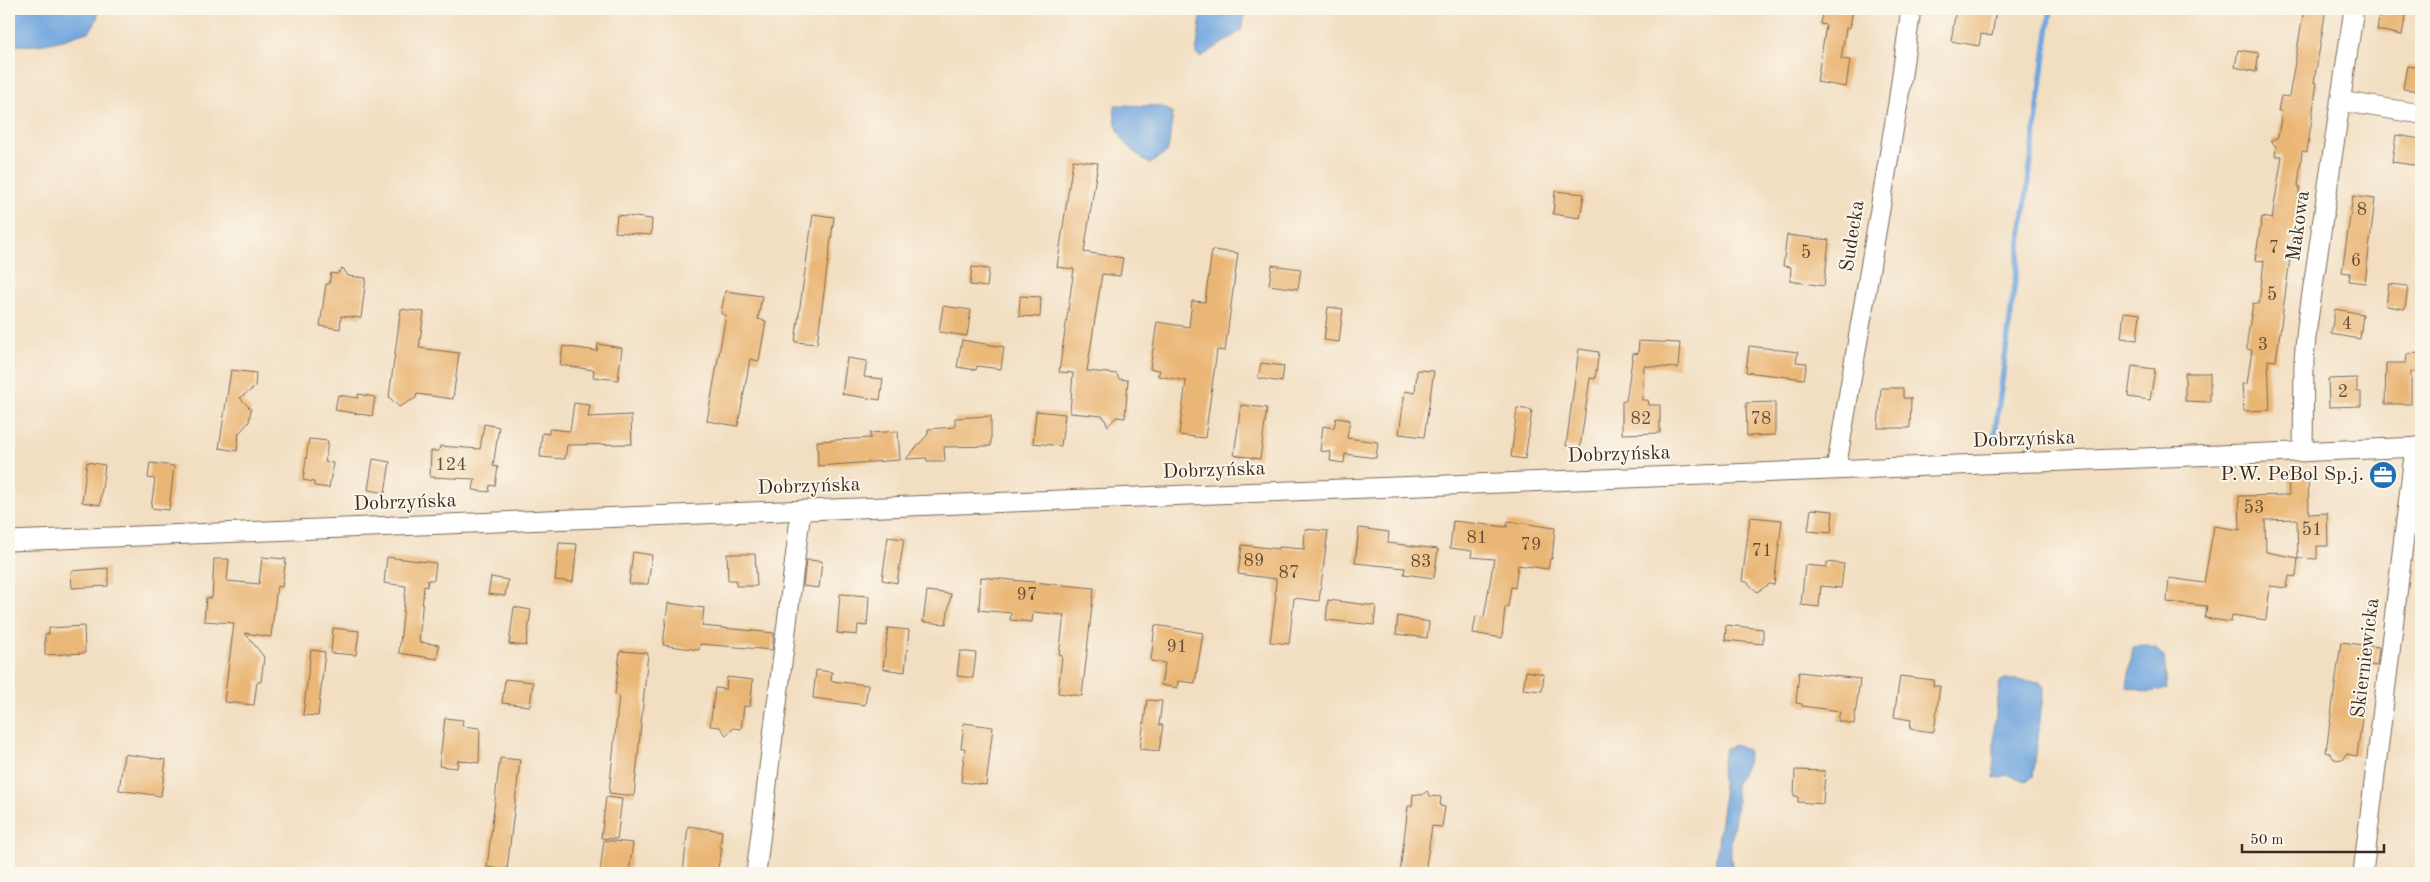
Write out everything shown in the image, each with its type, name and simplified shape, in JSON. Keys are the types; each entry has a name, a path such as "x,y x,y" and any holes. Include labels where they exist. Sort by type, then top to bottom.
{"street":[{"name":"Sudecka","path":"1836,469 1898,103 1912,9"},
{"name":"Makowa","path":"2304,452 2304,359 2307,327 2354,9"},
{"path":"2340,101 2421,114"},
{"name":"Dobrzyńska","path":"9,541 2418,447"},
{"name":"Skierniewicka","path":"2363,873 2418,447"},
{"path":"756,873 801,510"}],"water":[{"path":"9,9 98,9 97,19 90,31 41,44 20,45 10,44"},
{"path":"1202,9 1245,9 1241,31 1201,57 1196,54"},
{"path":"1115,105 1160,106 1173,113 1168,151 1150,164 1135,153 1119,132 1116,124"},
{"path":"2141,645 2155,648 2164,657 2167,689 2149,692 2127,687 2133,647"},
{"path":"2005,679 2040,682 2044,687 2033,777 2026,781 2009,775 1994,778 1994,730 2000,682"},
{"path":"1734,745 1747,750 1748,760 1736,787 1737,801 1731,846 1734,873 1714,873 1724,799 1721,770 1725,749"}],"building":[{"path":"1823,9 1853,9 1850,28 1846,28 1841,59 1850,60 1846,87 1817,82 1826,25 1820,24"},
{"path":"1956,9 1996,9 1992,36 1981,34 1979,46 1951,41"},
{"path":"2304,9 2326,9 2314,83 2317,83 2307,152 2302,151 2298,186 2300,186 2276,361 2268,360 2270,410 2244,411 2242,384 2247,384 2252,350 2247,349 2247,341 2253,303 2259,304 2264,261 2255,260 2262,217 2272,219 2282,156 2275,156 2276,147 2271,141 2278,137 2282,111 2278,111 2281,96 2289,97"},
{"path":"2380,9 2407,9 2402,35 2377,30"},
{"path":"2238,50 2259,53 2256,72 2235,67"},
{"path":"2407,66 2421,68 2421,91 2403,89"},
{"path":"2396,135 2421,139 2421,166 2392,162"},
{"path":"1073,160 1098,163 1084,252 1123,258 1120,276 1102,274 1087,371 1117,374 1119,379 1128,380 1125,418 1116,417 1108,426 1103,416 1070,413 1073,373 1059,372 1074,269 1057,267"},
{"path":"1555,191 1584,194 1580,218 1553,214"},
{"path":"2353,196 2375,199 2365,283 2349,281 2350,273 2342,272"},
{"path":"813,214 834,217 817,344 795,342"},
{"path":"617,215 652,219 651,235 615,232"},
{"path":"1787,235 1829,240 1824,286 1790,281 1791,267 1783,266"},
{"path":"1212,250 1238,253 1225,351 1217,350 1205,438 1179,435 1186,381 1158,376 1160,370 1150,369 1157,322 1189,327 1192,301 1205,302"},
{"path":"1272,265 1301,269 1298,289 1269,285"},
{"path":"972,267 989,269 987,287 970,285"},
{"path":"343,268 348,276 366,278 361,318 341,316 340,329 320,326 326,284 329,284 331,273 337,274"},
{"path":"2389,284 2408,286 2405,309 2386,306"},
{"path":"725,291 762,296 758,319 766,321 759,361 750,359 738,426 707,421 726,315 721,314"},
{"path":"1020,296 1041,297 1040,317 1019,316"},
{"path":"943,306 971,310 967,336 939,332"},
{"path":"1328,307 1343,309 1339,342 1324,340"},
{"path":"401,309 424,312 419,348 459,353 453,399 417,394 416,398 399,407 389,397"},
{"path":"2335,309 2363,314 2360,339 2331,334"},
{"path":"2124,312 2140,314 2137,340 2121,338"},
{"path":"962,340 1004,347 1001,369 977,366 976,370 957,367"},
{"path":"1639,341 1680,343 1678,368 1644,366 1642,400 1648,400 1649,405 1660,405 1660,433 1622,434 1622,401 1626,401 1633,353 1638,354"},
{"path":"598,344 622,348 618,380 593,377 594,370 560,365 563,346 597,351"},
{"path":"1749,346 1798,352 1796,362 1807,363 1804,379 1746,372"},
{"path":"1579,349 1599,352 1595,379 1590,378 1580,448 1566,446"},
{"path":"2421,353 2421,372 2411,372 2411,404 2385,404 2386,363 2406,363 2407,354"},
{"path":"847,358 867,361 864,377 883,379 880,400 842,394"},
{"path":"1261,363 1284,366 1282,382 1258,378"},
{"path":"2132,366 2155,369 2150,400 2128,397"},
{"path":"231,370 256,373 255,387 240,398 251,409 249,422 239,433 237,451 219,448"},
{"path":"1417,370 1434,371 1424,437 1399,434 1405,391 1415,393"},
{"path":"2185,373 2210,373 2210,402 2185,401"},
{"path":"2357,378 2357,392 2361,392 2361,406 2329,407 2328,379"},
{"path":"1881,388 1903,388 1903,398 1911,398 1910,428 1878,428"},
{"path":"358,394 375,397 372,416 335,410 338,395 358,398"},
{"path":"1775,402 1775,435 1747,436 1746,403"},
{"path":"574,403 590,405 588,417 631,415 632,444 567,445 565,459 540,457 542,433 549,434 549,429 570,431"},
{"path":"1241,405 1267,408 1260,459 1234,455"},
{"path":"1517,408 1532,410 1525,459 1511,457"},
{"path":"1036,411 1065,414 1061,446 1033,443"},
{"path":"991,416 991,446 944,447 945,461 927,461 927,458 906,459 928,434 928,429 955,427 955,418"},
{"path":"1336,418 1350,420 1347,438 1378,442 1376,458 1345,454 1344,463 1330,461 1331,452 1320,451 1323,426 1334,428"},
{"path":"484,424 499,427 493,466 498,467 495,486 490,485 489,492 473,490 475,479 430,477 431,451 439,451 440,446 480,449"},
{"path":"898,431 900,460 818,466 817,441 871,438 870,433"},
{"path":"309,439 328,441 325,462 333,463 329,488 314,486 314,482 303,480"},
{"path":"373,459 390,462 385,493 368,490"},
{"path":"87,462 105,465 100,505 82,502"},
{"path":"150,463 174,466 169,510 151,508 155,479 148,478"},
{"path":"2308,473 2309,514 2327,513 2328,546 2317,546 2317,559 2298,558 2296,577 2289,576 2287,588 2270,586 2266,620 2232,615 2231,622 2205,618 2207,606 2167,602 2169,578 2204,583 2214,526 2240,530 2239,496 2289,495 2288,474","holes":["2297,519 2298,558 2266,552 2265,520"]},
{"path":"1811,509 1833,511 1831,533 1808,531"},
{"path":"1750,517 1782,520 1774,585 1769,584 1757,592 1747,582 1742,581"},
{"path":"1453,521 1507,527 1508,521 1555,528 1552,559 1550,559 1548,569 1518,565 1515,588 1511,587 1508,607 1505,607 1502,638 1473,633 1476,616 1484,617 1494,559 1471,557 1472,551 1450,548"},
{"path":"1359,528 1389,532 1388,543 1438,549 1434,578 1404,574 1405,568 1355,563"},
{"path":"1305,529 1328,531 1319,601 1294,598 1289,644 1270,642 1276,596 1276,579 1238,574 1242,545 1279,549 1279,547 1304,549"},
{"path":"888,537 904,539 897,583 882,580"},
{"path":"559,543 577,544 573,582 555,580"},
{"path":"633,552 652,555 648,584 629,584"},
{"path":"727,554 755,554 757,586 736,586 736,580 728,580"},
{"path":"262,557 286,559 282,587 277,586 271,637 245,633 264,657 261,682 257,682 254,705 224,702 234,623 204,621 206,598 212,598 214,559 229,559 227,581 259,584"},
{"path":"387,557 436,563 434,580 428,580 427,587 424,586 419,642 439,645 437,659 399,653 406,586 384,583"},
{"path":"806,560 822,561 819,588 803,586"},
{"path":"1827,562 1844,564 1841,588 1821,586 1819,607 1801,605 1805,565 1827,567"},
{"path":"108,568 108,586 72,588 71,571"},
{"path":"491,577 508,580 505,596 488,594"},
{"path":"981,577 1094,588 1082,696 1058,693 1062,656 1059,655 1064,615 1033,612 1032,622 1010,620 1011,613 979,610"},
{"path":"927,591 951,594 946,624 923,622"},
{"path":"840,594 869,596 867,626 858,625 857,635 837,633"},
{"path":"1328,600 1376,606 1374,625 1326,620"},
{"path":"668,603 704,608 702,626 774,633 772,650 700,644 699,650 663,645"},
{"path":"514,607 531,610 526,646 509,644"},
{"path":"1398,616 1429,622 1427,638 1396,634"},
{"path":"1155,625 1203,633 1195,683 1178,681 1177,688 1161,685 1165,663 1151,661"},
{"path":"1726,625 1763,629 1763,644 1725,640"},
{"path":"84,626 85,653 45,655 45,634 49,634 49,628"},
{"path":"333,628 359,631 356,655 331,653"},
{"path":"888,628 909,630 905,672 883,669"},
{"path":"2341,642 2379,647 2377,666 2362,664 2357,704 2364,705 2357,756 2346,754 2342,760 2334,759 2330,753 2326,752"},
{"path":"311,650 325,652 318,716 303,715"},
{"path":"620,651 648,653 634,796 609,793 619,696 615,695"},
{"path":"960,651 976,653 973,678 957,676"},
{"path":"816,670 832,672 831,681 868,685 865,705 813,698"},
{"path":"1526,671 1544,674 1542,691 1523,689"},
{"path":"1799,672 1860,679 1854,724 1838,721 1840,711 1802,706 1802,704 1796,703"},
{"path":"1900,676 1934,680 1933,686 1940,686 1934,732 1910,729 1911,720 1894,717"},
{"path":"727,677 753,680 750,707 744,706 741,729 734,728 726,735 720,727 710,726 715,688 726,689"},
{"path":"505,679 533,682 530,706 502,703"},
{"path":"1147,700 1162,701 1159,725 1163,725 1159,751 1140,749"},
{"path":"445,718 463,720 462,726 480,728 479,763 458,760 457,768 439,766"},
{"path":"964,723 993,727 986,785 961,782 965,748 961,748"},
{"path":"124,754 166,760 161,796 119,790"},
{"path":"500,758 520,760 507,870 487,867"},
{"path":"1795,770 1825,771 1823,804 1798,802 1798,796 1794,796"},
{"path":"1427,791 1430,796 1441,797 1440,806 1445,807 1442,827 1432,826 1425,873 1400,873 1408,806 1412,806 1413,794 1422,795"},
{"path":"606,797 622,799 617,839 601,838"},
{"path":"688,826 722,831 720,847 722,848 717,873 683,873"},
{"path":"604,840 633,843 629,873 600,873"}],"waterway":[{"path":"1994,441 2051,9"}],"place":[{"name":"P.W. PeBol Sp.j.","path":"2383,475"}]}
